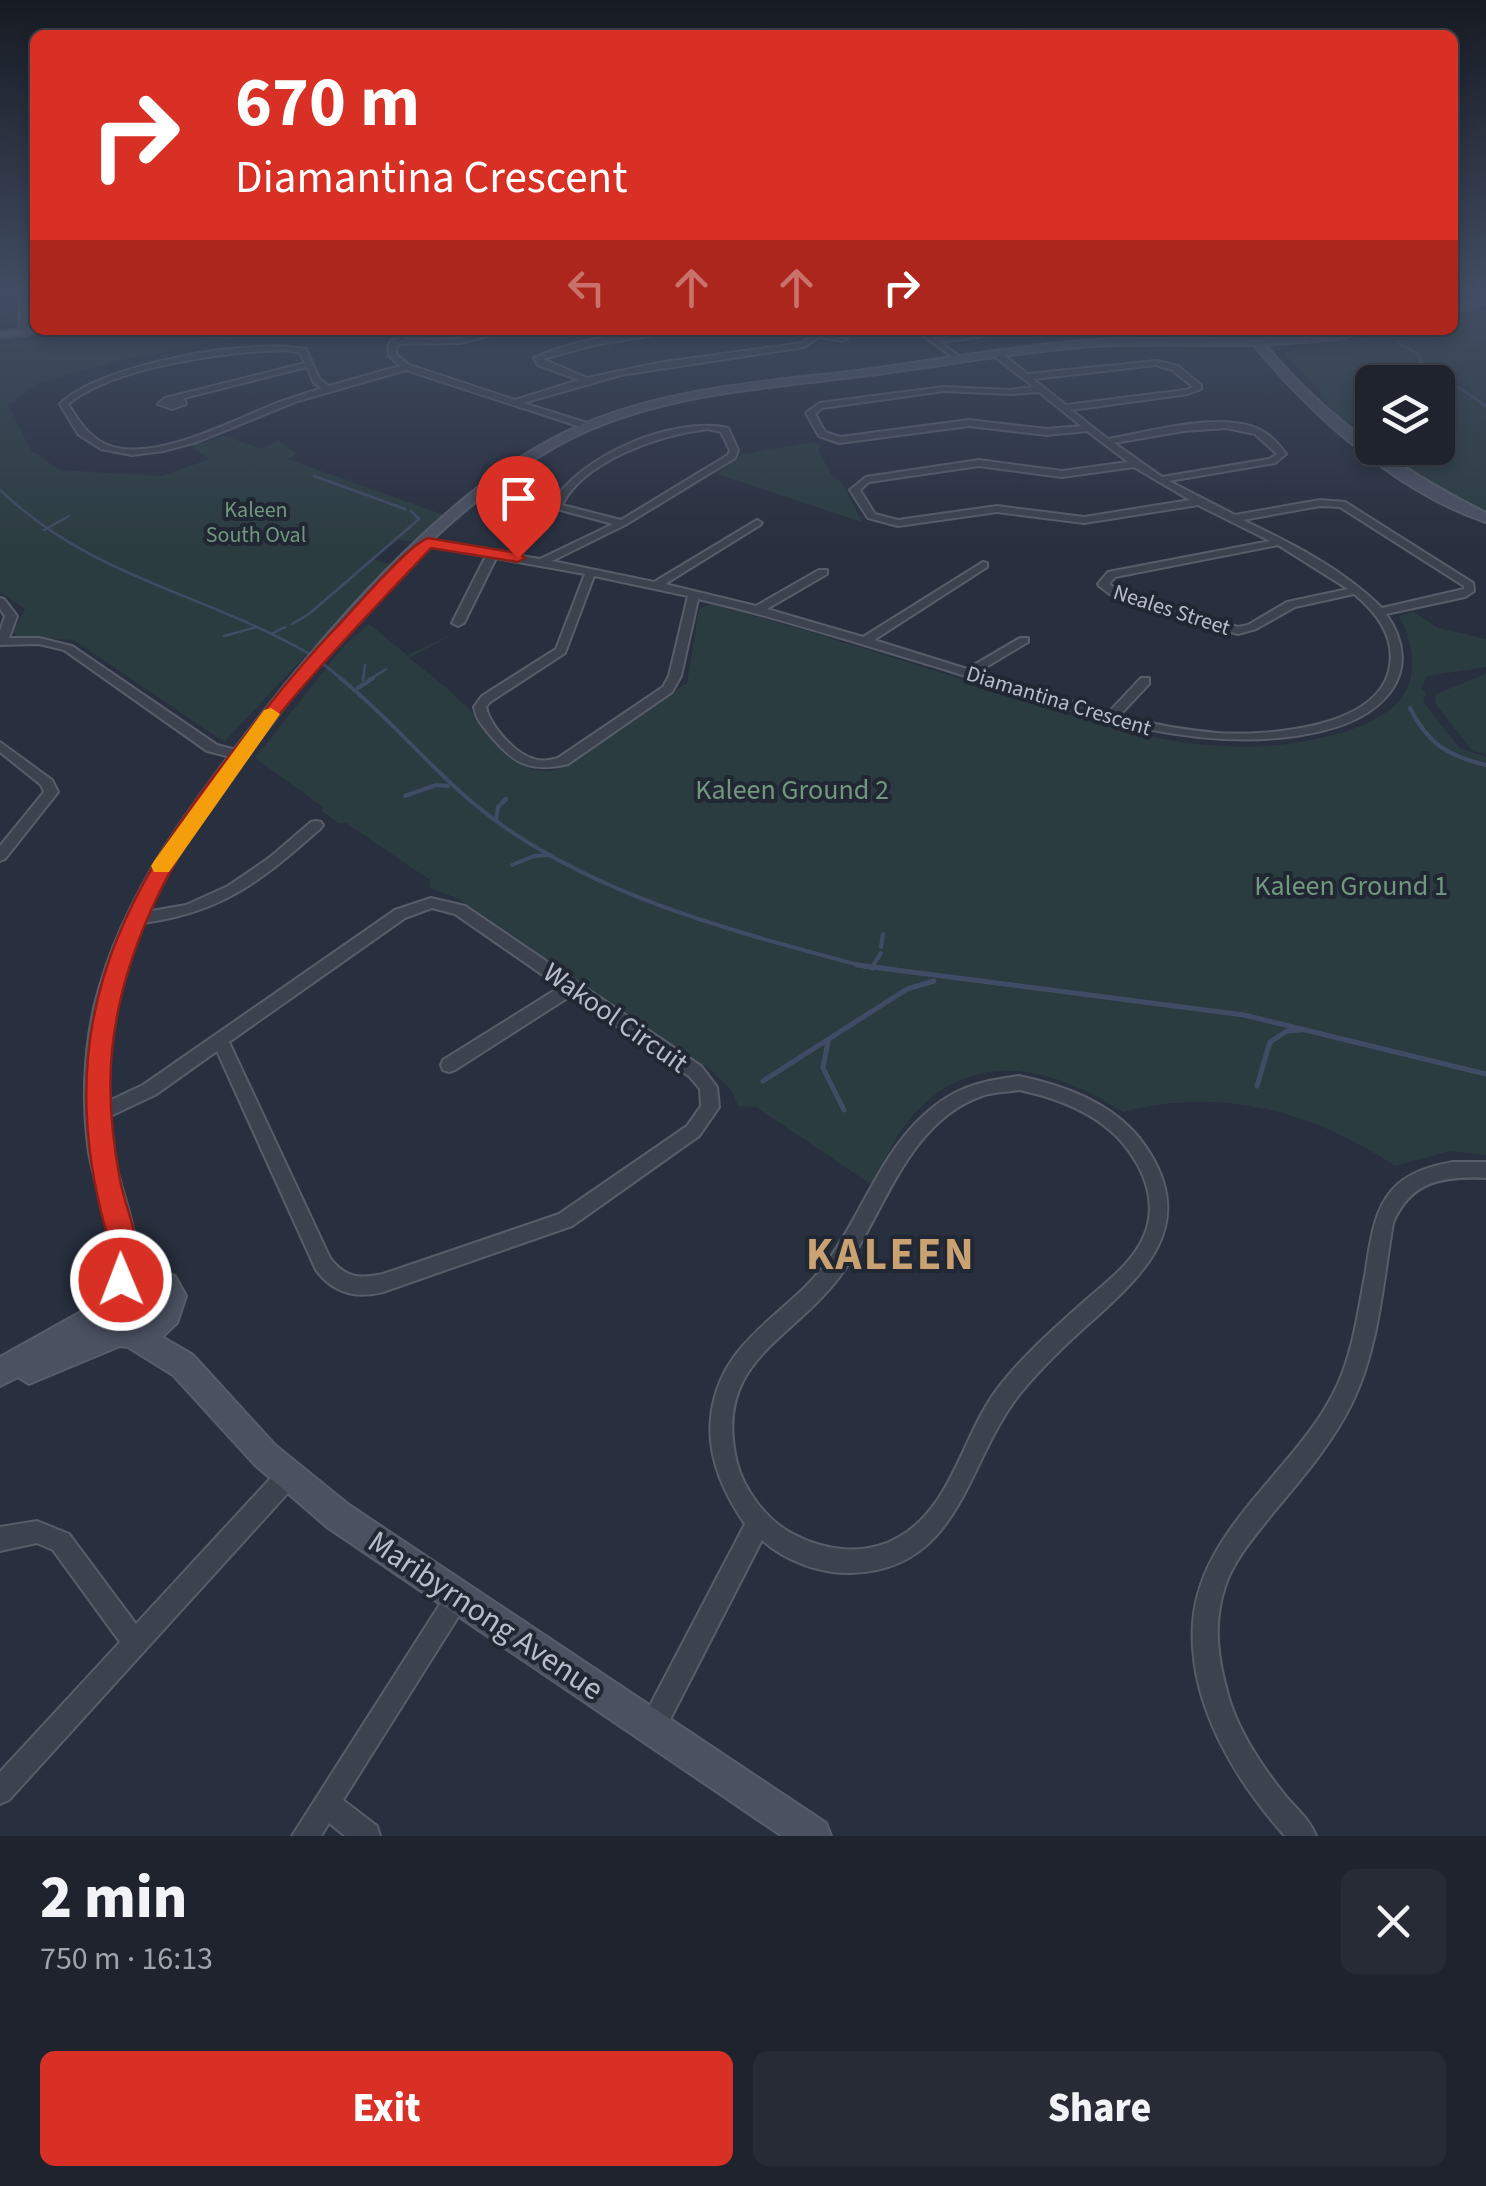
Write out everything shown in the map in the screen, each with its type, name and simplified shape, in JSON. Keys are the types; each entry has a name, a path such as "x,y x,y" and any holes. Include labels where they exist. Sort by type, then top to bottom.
{"street":[{"path":"114,380 73,393 64,404 75,424 96,444 112,450 146,451 191,442 363,380"},
{"path":"180,399 252,380"},
{"path":"316,380 328,390"},
{"path":"444,380 587,426"},
{"path":"514,403 586,380"},
{"path":"122,1319 125,1247 106,1182 98,1114 99,1051 106,1004 134,918 174,846 239,755 328,644 428,543 527,459 587,426 646,407 815,380"},
{"name":"Diamantina Crescent","path":"428,543 592,571 757,610 1110,718 1176,733 1244,738 1308,731 1344,720 1373,703 1394,675 1396,643 1379,612 1357,590 1160,480 1030,380"},
{"path":"1065,408 1188,392 1198,387 1189,380"},
{"path":"1291,380 1355,443 1395,470 1486,518"},
{"path":"1042,389 1006,392 944,388 820,406 810,413 822,434 839,440 964,423 1046,432 1089,428"},
{"path":"543,562 622,523 732,456 733,448 724,428 694,426 637,444 590,471 555,502 564,512 622,523"},
{"path":"1106,442 1238,427 1258,432 1282,454 1276,460 1160,480"},
{"path":"1136,464 1062,474 973,464 869,480 858,484 855,490 873,518 894,523 996,509 1084,520 1198,502"},
{"path":"1230,519 1320,503 1346,506 1470,585 1469,591 1461,595 1379,612"},
{"path":"656,585 758,523"},
{"name":"Neales Street","path":"1276,543 1112,574 1103,584 1119,596 1233,631 1250,629 1290,604 1357,590"},
{"path":"458,623 493,553"},
{"path":"865,641 982,566"},
{"path":"592,571 561,651 480,707 482,718 527,764 548,766 567,759 668,689 676,676 694,594"},
{"path":"757,610 823,572"},
{"path":"0,601 10,616 1,642 40,641 68,648 212,748 239,755"},
{"path":"969,673 1024,640"},
{"path":"1110,718 1145,681"},
{"path":"0,746 47,783 51,792 0,856"},
{"path":"134,918 178,915 221,899 316,825"},
{"name":"Wakool Circuit","path":"98,1114 148,1090 400,914 424,904 444,904 460,910 700,1076 711,1100 704,1120 550,1228 374,1286 346,1284 327,1271 220,1040"},
{"path":"449,1066 572,987"},
{"path":"1005,1083 1060,1091 1111,1119 1132,1139 1152,1174 1159,1213 1154,1238 1134,1270 1000,1402 934,1524 896,1552 848,1562 800,1551 770,1535 758,1522 731,1482 722,1452 723,1406 732,1378 748,1354 834,1268 927,1119 955,1096 1005,1083"},
{"path":"1303,1836 1259,1785 1226,1727 1207,1658 1210,1597 1231,1549 1346,1392 1384,1223 1393,1202 1408,1185 1429,1174 1455,1168 1486,1170"},
{"path":"0,1372 122,1319 152,1330 166,1317 172,1303 170,1290 153,1281 125,1247"},
{"path":"0,1381 122,1319 135,1286 153,1281"},
{"name":"Maribyrnong Avenue","path":"166,1317 183,1365"},
{"name":"Maribyrnong Avenue","path":"122,1319 183,1365 288,1476 338,1516 814,1836"},
{"path":"0,1791 288,1476"},
{"path":"653,1726 758,1522"},
{"path":"0,1540 36,1532 61,1542 135,1644"},
{"path":"306,1836 458,1598"},
{"path":"326,1804 366,1836"}],"green space":[{"name":"Kaleen South Oval","path":"0,380 50,380 38,383 8,405 31,450 59,470 162,476 209,459 192,446 224,436 262,449 278,440 297,454 288,459 444,515 415,542 395,539 373,560 392,564 224,742 74,640 18,637 13,632 25,609 0,592"},
{"path":"1310,380 1355,380 1355,433 1337,419"},
{"path":"1455,380 1486,380 1486,512 1401,465 1455,465"},
{"path":"813,442 821,446 818,450 834,479 841,481 862,522 717,474 742,454"},
{"path":"711,604 1088,720 1176,741 1220,746 1311,740 1360,726 1388,711 1406,690 1412,666 1409,641 1399,616 1414,612 1438,628 1486,639 1486,667 1427,676 1421,688 1426,693 1423,702 1460,748 1486,757 1486,1155 1450,1151 1395,1166 1331,1131 1265,1109 1195,1102 1123,1112 1096,1096 1041,1075 986,1072 959,1080 934,1096 910,1119 872,1185 756,1107 738,1106 731,1090 708,1068 459,899 430,888 430,880 346,823 338,823 322,811 323,807 255,758 342,648 369,624 407,655 455,633 409,658 465,705 515,760 541,771 557,770 687,683 699,609"},
{"path":"1486,674 1486,754 1472,751 1435,703 1436,694"}],"waterway":[{"path":"1447,380 1486,406"},
{"path":"314,476 405,509"},
{"path":"0,490 48,528"},
{"path":"292,624 309,614 419,519 411,511"},
{"path":"48,528 69,516"},
{"path":"44,530 48,528"},
{"path":"48,528 111,565 257,627"},
{"path":"224,636 257,627"},
{"path":"257,627 311,655"},
{"path":"273,633 285,627"},
{"path":"318,660 343,680"},
{"path":"363,680 365,665"},
{"path":"369,680 386,669"},
{"path":"340,678 472,802 550,855"},
{"path":"358,688 373,678"},
{"path":"1410,708 1440,747 1486,765"},
{"path":"405,796 436,785 448,786"},
{"path":"496,820 498,807 506,799"},
{"path":"512,865 534,856 550,855"},
{"path":"550,855 624,892 672,910 860,965"},
{"path":"881,947 883,934"},
{"path":"872,967 881,953"},
{"path":"860,965 872,967"},
{"path":"860,965 866,967"},
{"path":"873,967 1244,1015 1486,1074"},
{"path":"763,1081 907,989 934,981"},
{"path":"1257,1086 1270,1042 1287,1031 1301,1030"},
{"path":"828,1041 823,1068 844,1110"}],"slow traffic":[{"path":"162,866 271,714"}],"district":[{"name":"KALEEN","path":"891,1253"}],"route":[{"path":"121,1280 125,1247 106,1182 98,1126 99,1051 118,960 153,881 214,789 303,673 428,543 518,558"}],"park label":[{"name":"Kaleen Ground 2","path":"792,789"},
{"name":"Kaleen Ground 1","path":"1351,885"}]}
